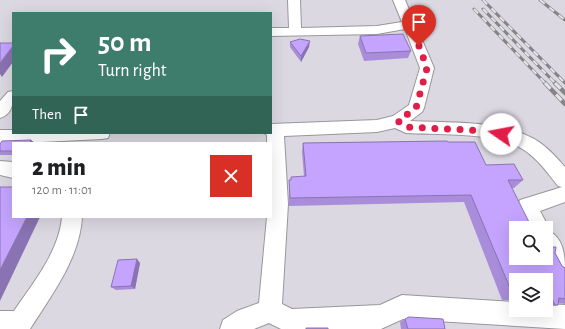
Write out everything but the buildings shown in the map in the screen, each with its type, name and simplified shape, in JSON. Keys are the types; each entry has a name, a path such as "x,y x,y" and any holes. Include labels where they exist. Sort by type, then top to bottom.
{"lane":[{"path":"294,0 294,31"},
{"path":"270,311 278,204 273,130 377,126 398,121 416,108 427,68 399,0"},
{"path":"272,32 377,30 410,24"},
{"path":"0,112 12,97"},
{"path":"398,121 406,127 489,131 525,142 547,159 565,180"},
{"path":"0,137 62,134"},
{"path":"0,168 12,170"},
{"path":"535,221 527,206 565,194"},
{"path":"0,323 20,323 56,266 73,226 72,218"},
{"path":"553,252 559,263"},
{"path":"232,329 246,320 270,311 291,320 381,317 402,307 565,316"}],"shaded area":[{"path":"0,0 565,0 565,329 0,329"}],"railway":[{"path":"483,0 565,83"},
{"path":"540,0 565,20"},
{"path":"474,9 546,84"},
{"path":"483,9 556,84"},
{"path":"545,83 565,104"},
{"path":"556,84 565,93"}],"route":[{"path":"419,46 427,68 416,108 398,121 406,127 489,131 501,134"}]}
